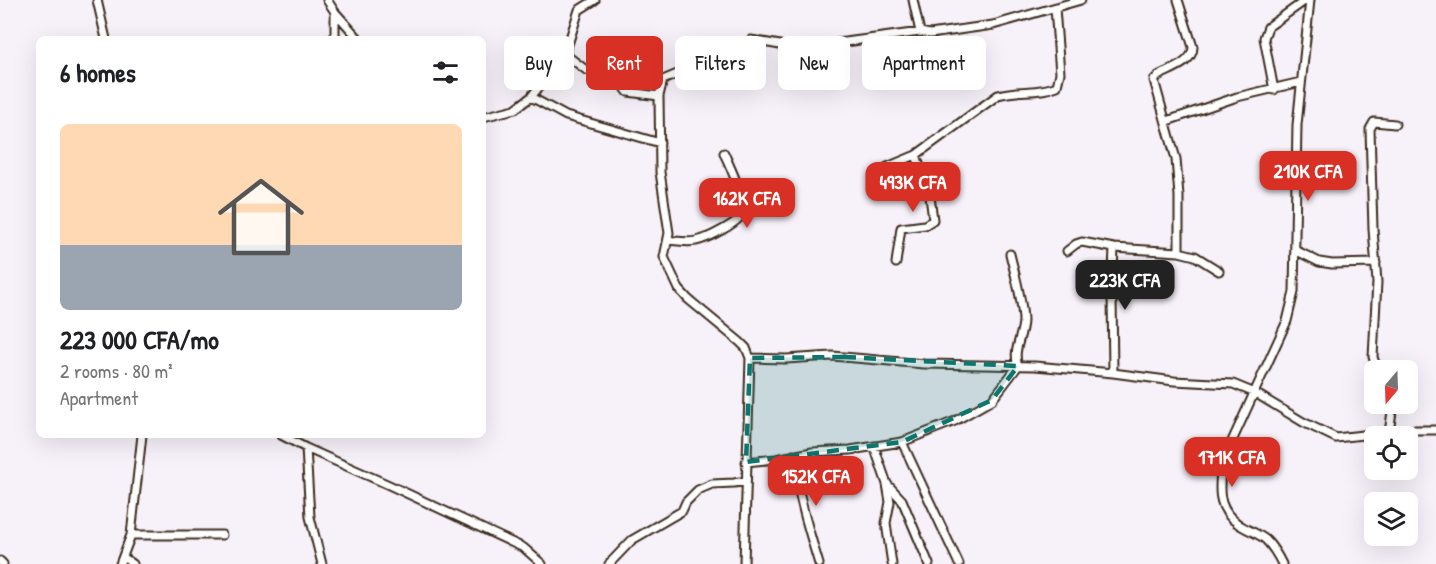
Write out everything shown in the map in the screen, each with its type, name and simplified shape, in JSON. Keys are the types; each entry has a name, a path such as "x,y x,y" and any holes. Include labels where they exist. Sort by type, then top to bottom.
{"street":[{"path":"98,0 105,36"},
{"path":"327,0 334,12 356,36"},
{"path":"570,36 579,10 595,0"},
{"path":"913,0 920,32"},
{"path":"744,564 750,358 746,348 740,342 698,309 679,289 664,257 669,233 660,172 659,96 666,77 710,61 751,40 807,52 838,43 920,32 924,35 993,25 1081,0"},
{"path":"1178,0 1193,47 1193,54 1190,59 1154,80 1176,159 1179,196 1179,252"},
{"path":"1274,90 1264,38 1266,32 1268,27 1308,0"},
{"path":"1282,564 1275,551 1265,540 1238,524 1228,515 1222,506 1220,494 1222,463 1287,321 1294,292 1297,124 1308,0"},
{"path":"887,167 916,155 998,95 1007,92 1047,91 1057,86 1060,73 1055,8"},
{"path":"334,12 335,36"},
{"path":"574,61 586,70 618,80 628,92 659,96"},
{"path":"1167,122 1237,97 1301,82"},
{"path":"486,116 515,109 536,90"},
{"path":"531,97 566,116 660,143"},
{"path":"1374,360 1377,291 1370,129 1374,122 1395,124"},
{"path":"668,240 689,242 703,240 742,216 743,203 724,153"},
{"path":"896,263 901,228 926,225 933,220 930,196 916,155"},
{"path":"1067,251 1082,242 1114,249 1179,252 1196,256 1219,271"},
{"path":"1113,373 1114,249"},
{"path":"1295,250 1319,262 1376,264"},
{"path":"746,462 902,442 956,421 992,400 1018,366 1016,352 1021,333 1022,309 1010,254"},
{"path":"750,358 844,357 924,364 1035,366 1174,381 1233,384 1255,393 1303,422 1336,438 1364,435"},
{"path":"1418,430 1436,430"},
{"path":"133,564 121,561 131,535 142,438"},
{"path":"287,438 524,548 542,564"},
{"path":"902,442 959,564"},
{"path":"874,447 887,484 890,502 886,523 892,564"},
{"path":"306,448 310,517 322,564"},
{"path":"793,455 807,525 819,564"},
{"path":"609,564 632,540 682,511 686,502 698,490 712,484 746,480"},
{"path":"887,484 902,500 929,564"},
{"path":"131,535 222,535"}],"highlighted area":[{"path":"844,357 1018,366 992,400 902,442 746,462 750,358"}]}
